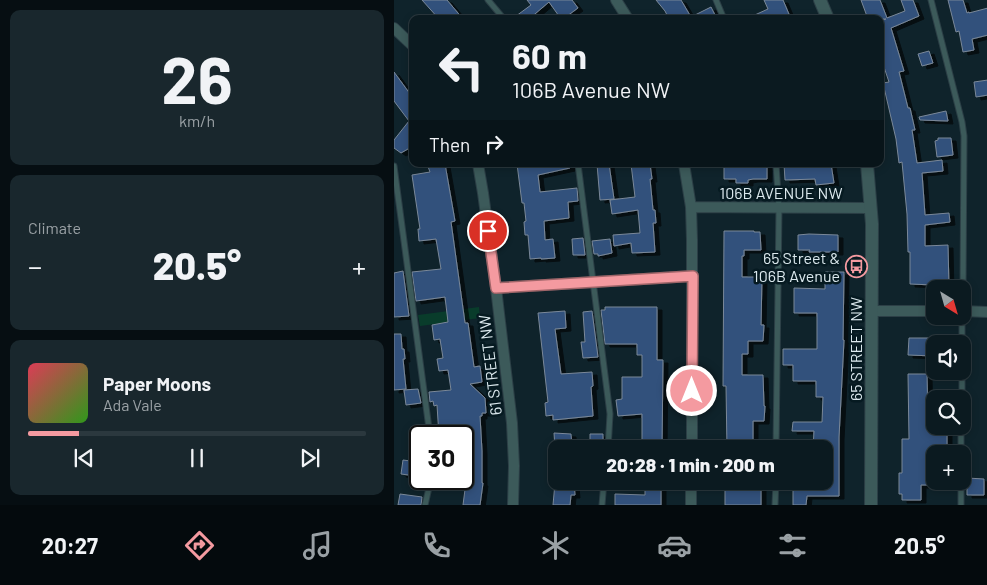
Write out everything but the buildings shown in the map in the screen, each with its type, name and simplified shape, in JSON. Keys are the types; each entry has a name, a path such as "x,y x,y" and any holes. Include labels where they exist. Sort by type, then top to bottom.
{"street":[{"path":"616,0 625,15"},
{"path":"820,0 826,15"},
{"path":"394,28 409,42"},
{"name":"61 STREET NW","path":"479,167 496,288 512,423 513,505"},
{"path":"684,167 691,207 693,276 692,440"},
{"name":"65 STREET NW","path":"868,167 872,224 873,311 871,505"},
{"name":"106B AVENUE NW","path":"691,207 871,208"},
{"path":"496,288 693,276"},
{"path":"873,311 926,311"},
{"path":"972,311 987,312"},
{"path":"691,490 691,505"}],"lane":[{"path":"488,0 501,15"},
{"path":"716,0 722,15"},
{"path":"931,0 964,136 962,280"},
{"path":"394,166 429,425"},
{"path":"578,167 610,414 609,440"},
{"path":"776,167 779,208 776,440"},
{"path":"425,505 428,490"},
{"path":"602,505 603,490"},
{"path":"776,490 776,505"},
{"path":"961,490 961,505"}],"green space":[{"path":"479,307 480,318 420,326 418,315"}],"place":[{"name":"65 Street & 106B Avenue","path":"856,267"}],"route":[{"path":"488,231 496,288 693,276 692,391"}]}
